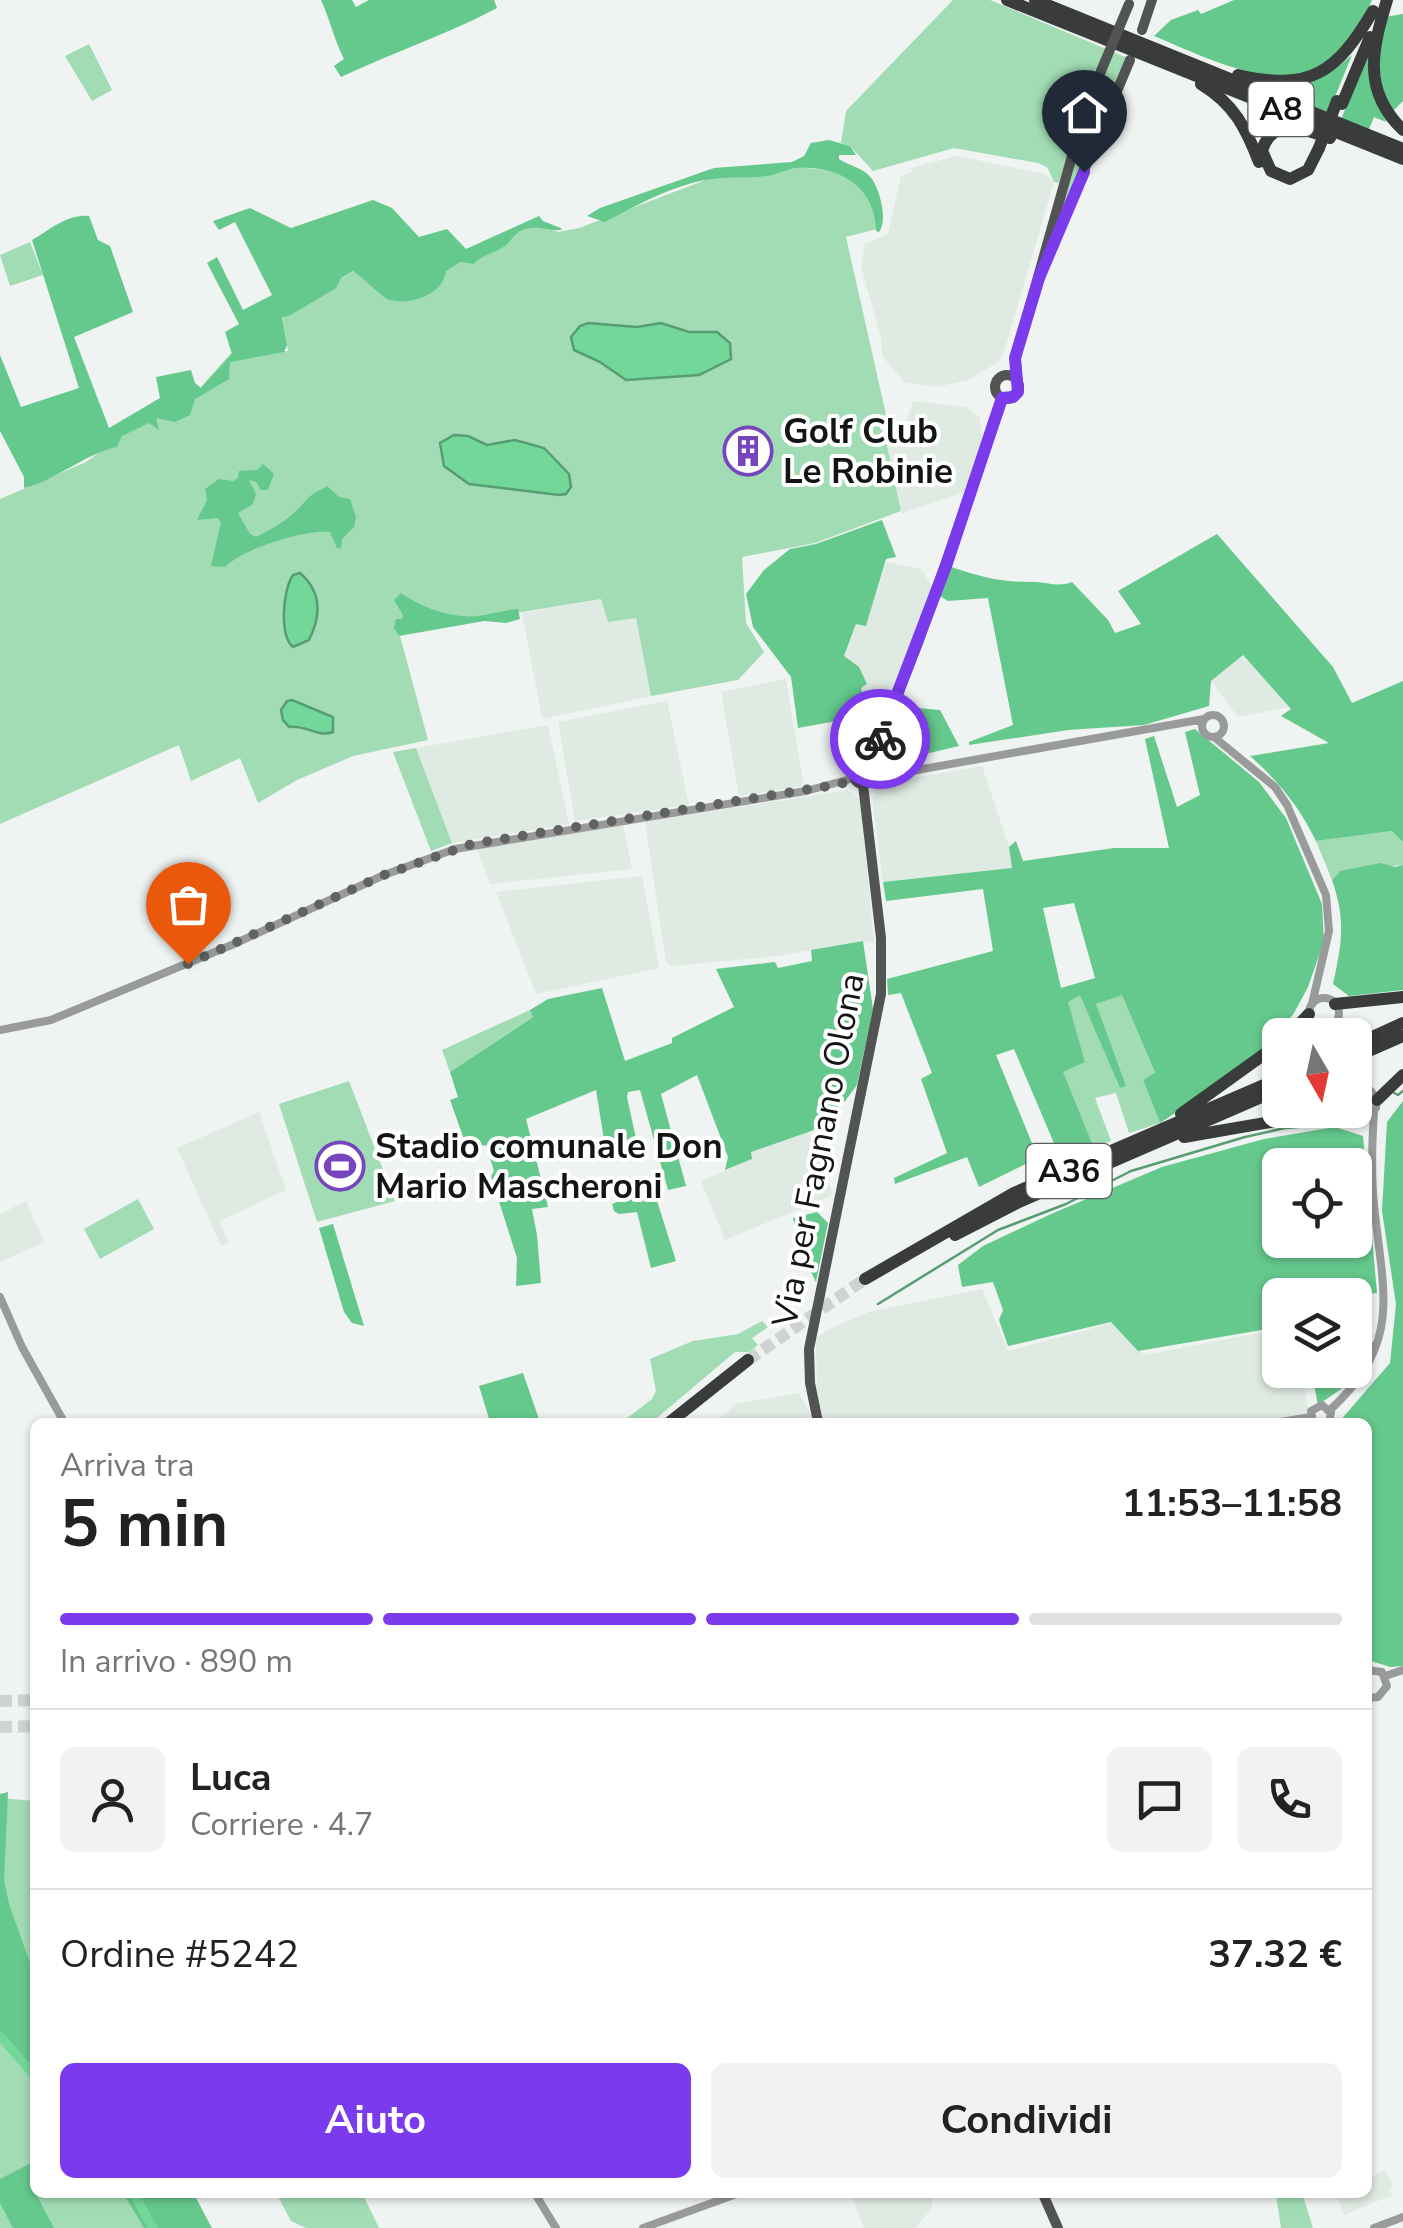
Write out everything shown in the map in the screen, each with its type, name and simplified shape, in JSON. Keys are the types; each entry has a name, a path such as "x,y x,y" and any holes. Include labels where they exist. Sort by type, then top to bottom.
{"highway":[{"name":"A8","path":"1007,0 1403,149"},
{"name":"A8","path":"1035,0 1403,160"},
{"path":"1340,102 1386,0"},
{"path":"1386,0 1374,43 1372,72 1378,98 1403,130"},
{"path":"1160,56 1251,78 1296,80 1318,73 1344,56 1376,5"},
{"path":"1160,56 1232,107 1262,168 1274,180 1290,184 1305,180 1322,149 1376,5"},
{"path":"1322,149 1308,170 1290,179 1271,171 1262,151 1274,131 1292,126 1403,160"},
{"path":"1329,1001 1403,998"},
{"path":"1303,1018 1311,1009"},
{"path":"1372,1037 1403,1023"},
{"path":"1372,1050 1403,1036"},
{"path":"1158,1136 1262,1057"},
{"path":"1375,1106 1403,1075"},
{"name":"A36","path":"866,1282 1002,1210 1262,1087"},
{"name":"A36","path":"1158,1136 1262,1096"},
{"path":"1158,1136 1262,1121"},
{"path":"675,1418 750,1362 687,1418"}],"main road":[{"path":"1142,30 1152,0"},
{"path":"1015,358 1002,375 1016,379 1015,358 1080,131 1130,2"},
{"path":"1039,278 1130,60"},
{"name":"Via per Fagnano Olona","path":"1002,375 995,388 1002,398"},
{"name":"Via per Fagnano Olona","path":"1002,398 1018,392 1016,379"},
{"name":"Via per Fagnano Olona","path":"817,1418 810,1383 809,1349 880,994 881,938 863,780 923,629 1002,398"},
{"path":"1045,2198 1058,2228"}],"street":[{"path":"0,1030 51,1020 234,944 384,875 455,849 1188,724 1214,714 1220,717 1228,746"},
{"path":"1202,729 1204,719"},
{"path":"1188,724 1228,746 1275,787 1324,888 1329,931 1316,980 1313,1018"},
{"path":"1214,737 1224,731"},
{"path":"1316,980 1338,1014 1337,1018"},
{"path":"1311,1009 1329,1001"},
{"path":"1329,1418 1330,1410 1369,1366 1385,1328 1386,1299 1373,1194 1372,1093"},
{"path":"1369,1128 1373,1138"},
{"path":"0,1297 22,1347 62,1418"},
{"path":"1312,1418 1313,1408 1318,1405 1330,1410"},
{"path":"1372,1670 1385,1676 1387,1686 1382,1695 1372,1697"},
{"path":"1385,1676 1403,1670"},
{"path":"538,2198 556,2228"},
{"path":"643,2228 726,2198"},
{"path":"1374,2228 1403,2217"}],"shaded area":[{"path":"321,0 352,0 356,7 369,0 494,0 497,8 341,77 334,66 344,59"},
{"path":"953,0 990,0 1106,49 1059,183 1054,182 1047,167 1038,163 954,148 873,171 850,146 841,143 846,111"},
{"path":"1234,0 1372,0 1352,37 1330,60 1305,73 1278,76 1249,72 1154,36 1171,20 1198,10 1201,14"},
{"path":"1403,14 1403,101 1391,113 1379,66 1380,44 1385,17"},
{"path":"1370,43 1368,65 1386,122 1374,117 1369,129 1341,120"},
{"path":"89,44 112,90 92,101 65,56"},
{"path":"1113,52 1128,58 1088,154 1079,163 1079,177 1055,233 1083,128"},
{"path":"1352,55 1328,114 1258,85 1319,77"},
{"path":"829,140 850,146 856,155 839,155 839,159 864,172 875,184 883,213 879,232 870,202 862,191 840,175 812,168 698,182 657,196 605,222 587,216 714,168 792,162 804,156 811,143"},
{"path":"957,156 1045,174 1054,182 998,362 968,380 937,387 904,382 883,357 861,266 865,244 888,234 901,176 912,172 911,168"},
{"path":"791,167 842,171 867,193 878,211 877,229 846,237 887,419 880,428 901,511 815,543 742,557 746,623 764,652 738,680 651,696 636,618 608,622 601,599 399,632 428,740 353,756 297,780 258,803 240,758 191,781 179,745 0,824 0,499 86,462 153,414 200,388 231,353 288,351 282,315 353,271 379,290 445,271 523,229 541,227 558,232 579,228 711,178"},
{"path":"373,200 392,208 419,237 447,229 466,249 539,216 563,229 520,231 503,247 474,264 461,262 446,271 439,286 416,299 387,299 353,271 341,278 336,288 282,317 287,345 284,352 230,362 229,379 195,399 190,415 175,422 156,418 159,430 149,423 122,436 117,447 24,488 24,477 0,431 0,355 21,407 79,388 32,240 67,220 89,216 98,240 110,246 133,312 74,337 109,428 160,398 156,377 191,370 201,388 232,354 225,332 239,324 207,263 217,257 243,310 272,295 235,222 219,230 213,221 250,208 291,228"},
{"path":"30,242 43,275 10,286 0,255"},
{"path":"588,323 637,327 661,323 689,332 717,332 730,343 731,359 699,375 626,380 574,350 571,337"},
{"path":"913,401 966,407 979,417 983,435 966,492 902,513 885,436 904,431"},
{"path":"454,435 468,436 487,445 515,440 544,448 569,474 571,487 566,494 559,495 469,484 444,466 440,443"},
{"path":"263,464 274,474 268,490 261,490 249,480 256,494 253,504 238,513 250,534 256,537 279,525 327,486 339,497 350,499 356,517 354,527 342,539 341,548 337,548 330,532 319,532 259,547 225,567 211,566 221,522 218,518 197,520 207,500 205,489 219,479 233,481 239,471 257,470"},
{"path":"882,520 896,557 886,559 866,626 856,624 844,656 859,667 867,684 861,688 875,741 869,753 849,766 842,720 798,728 791,677 753,627 746,594 764,570 790,549 816,544"},
{"path":"1217,534 1333,667 1352,703 1403,681 1403,842 1392,831 1316,841 1288,795 1250,756 1329,743 1281,716 1291,709 1243,655 1211,681 1209,706 1144,725 1068,730 969,745 1013,725 988,598 948,601 940,596 951,567 1000,580 1072,582 1108,620 1115,633 1141,624 1118,591"},
{"path":"886,562 921,569 932,586 875,741 861,687 844,657 857,624 866,626"},
{"path":"300,573 316,596 317,613 309,640 293,647 284,623 285,601 293,575"},
{"path":"401,593 448,614 478,616 518,609 520,619 506,623 484,621 399,636 394,628 396,619 403,615 394,600"},
{"path":"601,599 636,618 651,696 542,719 522,613"},
{"path":"1242,655 1289,707 1238,717 1211,681"},
{"path":"786,679 804,786 739,796 721,692"},
{"path":"292,700 333,717 333,732 289,727 281,710"},
{"path":"667,701 689,805 575,821 558,722"},
{"path":"918,708 940,710 959,746 883,764 896,718 908,720"},
{"path":"548,725 569,824 452,843 416,748"},
{"path":"1195,729 1259,782 1286,818 1322,904 1324,941 1308,987 1290,1018 1262,1018 1262,1056 1160,1123 1143,1080 1155,1073 1122,995 1096,1004 1126,1086 1120,1088 1080,995 1068,1002 1085,1062 1063,1072 1094,1148 1062,1162 1014,1049 996,1055 1038,1158 979,1187 967,1157 895,1184 894,1178 947,1153 921,1079 932,1073 901,993 888,995 887,979 993,951 983,889 886,901 883,882 1012,868 1009,847 1016,841 1023,861 1114,848 1169,848 1145,739 1154,736 1177,807 1200,795 1185,732","holes":["1074,903 1095,978 1061,988 1043,908"]},
{"path":"416,748 452,843 431,851 393,752"},
{"path":"982,766 1009,847 1012,868 883,882 872,797 879,784"},
{"path":"848,790 861,801 874,943 863,941 777,956 672,966 666,962 645,822"},
{"path":"623,825 632,869 490,884 477,849"},
{"path":"1392,831 1403,842 1403,865 1340,871 1332,880 1316,841"},
{"path":"1381,863 1403,865 1403,990 1349,996 1333,984 1341,932 1332,880 1340,871"},
{"path":"642,876 659,968 536,994 496,892"},
{"path":"863,941 873,1009 857,1085 814,1130 751,1152 752,1159 725,1170 728,1157 697,1075 661,1094 686,1186 668,1190 640,1090 628,1092 627,1097 637,1143 606,1152 596,1090 526,1119 548,1207 532,1209 541,1283 516,1286 517,1258 491,1176 494,1171 486,1145 467,1148 450,1100 458,1097 450,1072 533,1017 530,1010 548,999 602,988 625,1061 672,1043 672,1038 734,1007 716,969 775,962 778,968 812,961 811,950"},
{"path":"1081,994 1120,1088 1096,1004 1122,994 1155,1074 1143,1080 1160,1123 1129,1133 1116,1093 1095,1098 1111,1141 1094,1148 1062,1071 1085,1062 1067,1001"},
{"path":"530,1010 534,1016 450,1072 442,1050"},
{"name":"Stadio comunale Don Mario Mascheroni","path":"349,1081 395,1201 317,1222 279,1104"},
{"path":"1403,1101 1403,1666 1390,1667 1372,1661 1372,1418 1342,1418 1390,1363 1396,1304 1382,1211 1387,1122"},
{"path":"259,1112 286,1190 219,1221 229,1243 221,1246 177,1148"},
{"path":"1329,1128 1363,1136 1364,1148 1262,1148 1262,1258 1372,1258 1372,1237 1377,1293 1372,1294 1372,1278 1262,1278 1262,1330 1138,1351 1111,1322 1008,1346 999,1320 1003,1310 993,1282 962,1287 958,1265 983,1246 1162,1167 1264,1139"},
{"path":"809,1131 833,1195 725,1240 701,1181 752,1159 751,1152"},
{"path":"653,1188 676,1261 651,1268 637,1212 619,1214 612,1204"},
{"path":"138,1199 154,1229 100,1259 84,1229"},
{"path":"26,1201 44,1242 0,1262 0,1214"},
{"path":"817,1212 828,1223 816,1282 802,1254 793,1218"},
{"path":"333,1224 364,1326 352,1323 344,1312 319,1228"},
{"path":"982,1289 1008,1351 1116,1322 1144,1355 1262,1332 1262,1388 1304,1388 1310,1418 823,1418 817,1392 816,1338 869,1312"},
{"path":"762,1321 768,1327 752,1338 758,1345 749,1352 735,1352 657,1418 627,1418 652,1399 656,1391 650,1359 693,1341 738,1334"},
{"path":"523,1373 539,1418 489,1418 479,1386"},
{"path":"1315,1388 1342,1388 1318,1405"},
{"path":"798,1393 811,1418 720,1418 736,1404"},
{"path":"8,1792 4,1880 30,1963 30,2076 0,2042 0,1794"},
{"path":"0,1798 30,1801 30,2198 196,2198 211,2228 0,2228"},
{"path":"30,2164 30,2198 38,2198 54,2228 13,2228 0,2203 0,2179"},
{"path":"1385,2170 1393,2187 1389,2190 1392,2195 1344,2215 1337,2198 1372,2198 1372,2176"},
{"path":"126,2198 196,2198 212,2228 144,2228"},
{"path":"279,2198 364,2198 379,2228 306,2228 291,2221"},
{"path":"853,2198 932,2198 932,2208 916,2228 864,2228"},
{"path":"1276,2198 1304,2198 1313,2228 1281,2228"}],"waterway":[{"path":"1394,1093 1403,1091"},
{"path":"878,1304 998,1230 1066,1204 1131,1171 1285,1128"},
{"path":"0,2036 30,2070"},
{"path":"136,2198 153,2228"}],"tunnel":[{"path":"748,1360 865,1279"},
{"path":"0,1701 30,1700"},
{"path":"0,1727 30,1726"}],"way so far":[{"path":"188,964 384,875 472,844 841,784 854,778 857,768 866,766 880,739"}],"place":[{"name":"Golf Club Le Robinie","path":"748,451"},
{"name":"Stadio comunale Don Mario Mascheroni","path":"340,1166"}],"route":[{"path":"880,739 947,563 1002,398 1018,392 1015,358 1039,278 1084,172"}]}
